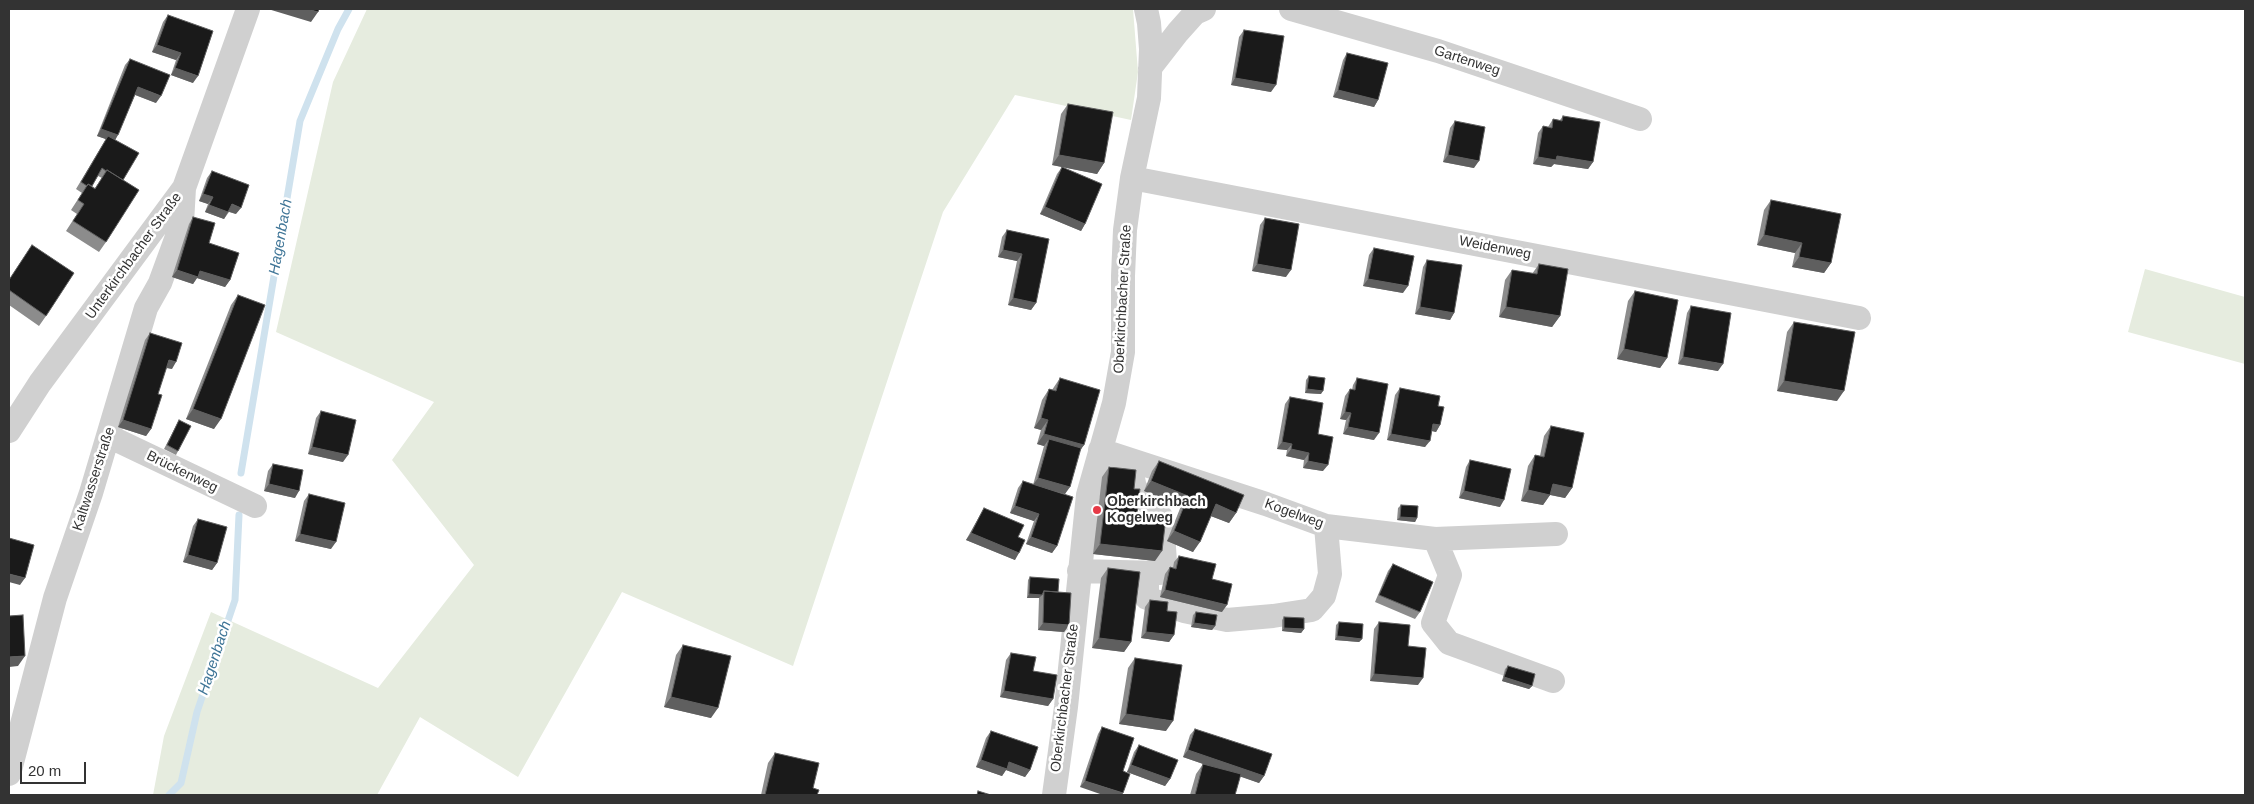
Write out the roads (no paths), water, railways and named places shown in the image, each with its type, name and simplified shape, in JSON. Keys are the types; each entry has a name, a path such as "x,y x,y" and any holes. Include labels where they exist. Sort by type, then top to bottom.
{"street":[{"name":"Unterkirchbacher Straße","path":"9,431 40,383 184,188 248,9"},
{"name":"Oberkirchbacher Straße","path":"1054,795 1066,707 1088,495 1114,403 1123,352 1125,230 1132,178 1149,98 1149,23 1146,9"},
{"path":"1150,68 1195,13 1204,9"},
{"name":"Gartenweg","path":"1291,9 1438,52 1640,119"},
{"name":"Weidenweg","path":"1132,178 1859,318"},
{"name":"Kaltwasserstraße","path":"9,774 56,598 108,436 146,308 160,283 179,231 184,188"},
{"name":"Brückenweg","path":"108,436 256,506"},
{"name":"Kogelweg","path":"1100,450 1266,504 1326,526 1435,539 1556,534"},
{"path":"1079,571 1160,573 1165,562 1162,518 1135,488 1129,460"},
{"path":"1147,574 1148,598 1184,611 1227,620 1312,610 1324,596 1330,574 1326,526"},
{"path":"1435,539 1450,575 1433,623 1449,643 1553,681"}],"waterway":[{"name":"Hagenbach","path":"241,473 300,121 338,29 349,9"},
{"name":"Hagenbach","path":"169,795 181,783 197,712 235,600 239,515"}],"place":[{"name":"Oberkirchbach Kogelweg","path":"1097,510"}]}
